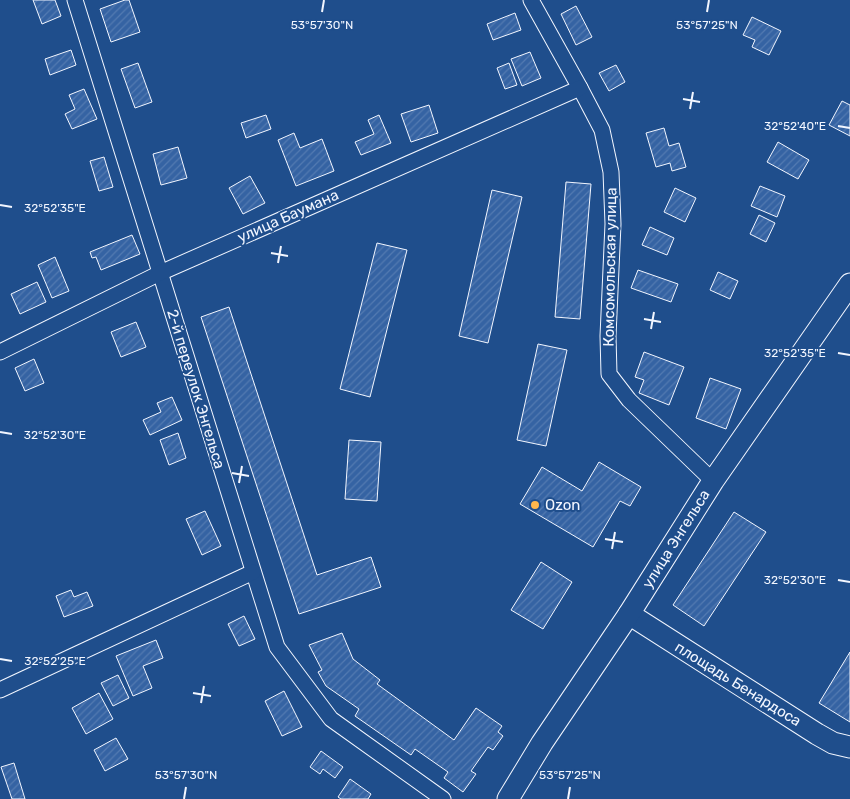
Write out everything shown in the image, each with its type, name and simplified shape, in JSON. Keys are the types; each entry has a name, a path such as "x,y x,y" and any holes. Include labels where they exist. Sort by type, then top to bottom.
{"street":[{"name":"2-й переулок Энгельса","path":"75,0 277,647 331,719 443,799"},
{"name":"Комсомольская улица","path":"531,0 602,130 611,172 613,224 608,336 609,374 629,400 713,481"},
{"name":"улица Баумана","path":"0,352 160,273 580,88"},
{"name":"улица Энгельса","path":"508,799 542,743 629,614 713,481 850,284"},
{"path":"0,690 253,572"},
{"name":"площадь Бенардоса","path":"629,614 817,734 833,743 850,747"}],"building":[{"path":"33,0 55,0 61,16 42,24"},
{"path":"129,0 140,32 111,42 100,9"},
{"path":"576,6 592,37 576,45 561,14"},
{"path":"515,13 521,30 493,40 487,24"},
{"path":"752,17 781,31 769,55 752,47 755,40 743,35"},
{"path":"71,50 76,65 50,75 45,59"},
{"path":"530,52 541,78 522,86 511,59"},
{"path":"138,63 152,102 135,108 121,69"},
{"path":"509,63 517,85 505,89 497,68"},
{"path":"616,65 625,82 609,91 599,73"},
{"path":"84,89 97,119 72,129 65,114 75,109 69,95"},
{"path":"842,101 850,105 850,136 829,125"},
{"path":"429,105 438,133 411,142 401,114"},
{"path":"266,115 271,129 246,138 241,123"},
{"path":"379,115 391,143 361,155 355,142 374,134 368,120"},
{"path":"664,128 669,146 679,143 686,167 672,171 670,163 656,167 646,133"},
{"path":"294,133 300,148 322,139 334,171 296,186 278,140"},
{"path":"778,142 809,160 798,179 767,162"},
{"path":"178,147 187,178 161,185 153,154"},
{"path":"104,157 113,187 99,191 90,161"},
{"path":"250,176 265,203 243,214 229,188"},
{"path":"566,182 591,184 580,319 555,317"},
{"path":"760,186 785,196 777,217 751,206"},
{"path":"675,188 696,198 685,222 664,212"},
{"path":"492,190 522,197 488,343 459,336"},
{"path":"759,215 775,223 766,242 750,234"},
{"path":"650,227 674,238 667,255 642,245"},
{"path":"132,235 140,254 101,270 96,257 92,258 90,252"},
{"path":"377,243 407,250 370,397 340,389"},
{"path":"55,257 69,291 52,298 38,265"},
{"path":"638,270 678,284 671,302 631,288"},
{"path":"718,272 738,281 730,299 710,290"},
{"path":"37,282 46,302 20,314 11,294"},
{"path":"229,307 317,575 371,557 381,587 299,614 201,317"},
{"path":"136,322 146,347 121,357 111,332"},
{"path":"538,344 567,350 546,446 517,440"},
{"path":"644,352 684,367 669,405 639,393 644,380 635,377"},
{"path":"34,359 44,383 25,391 15,368"},
{"path":"710,378 741,389 726,429 696,418"},
{"path":"172,397 182,420 150,435 143,420 161,412 157,403"},
{"path":"178,433 186,458 169,465 160,440"},
{"path":"349,440 381,442 377,501 345,499"},
{"path":"599,462 641,487 630,506 620,501 593,547 520,504 542,467 582,491"},
{"path":"205,511 221,546 202,555 186,519"},
{"path":"734,512 766,532 704,626 673,605"},
{"path":"541,562 572,582 543,629 511,610"},
{"path":"71,590 74,597 87,592 93,606 64,617 56,596"},
{"path":"244,616 255,639 239,646 228,624"},
{"path":"342,633 353,659 380,680 377,684 454,740 476,708 502,726 498,732 503,736 493,750 488,747 471,771 476,774 463,792 444,778 448,772 415,749 411,755 355,716 359,709 326,686 318,672 322,670 309,645"},
{"path":"156,640 163,658 143,666 152,688 133,696 116,656"},
{"path":"850,652 850,722 819,703"},
{"path":"118,675 129,698 113,706 101,683"},
{"path":"284,691 302,727 282,736 265,701"},
{"path":"99,693 113,719 86,734 72,708"},
{"path":"116,738 128,759 105,771 94,750"},
{"path":"321,751 343,767 335,778 323,769 320,774 310,767"},
{"path":"14,763 25,799 12,799 1,767"},
{"path":"350,779 371,794 368,799 341,799 338,797"}],"place":[{"name":"Ozon","path":"535,505"}]}
